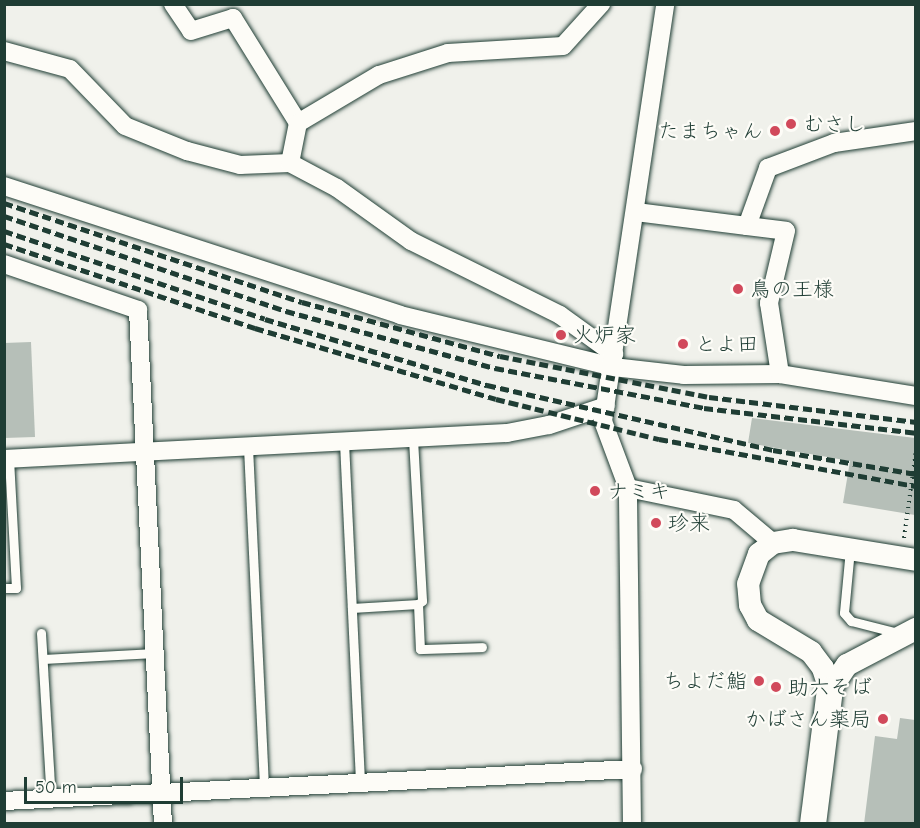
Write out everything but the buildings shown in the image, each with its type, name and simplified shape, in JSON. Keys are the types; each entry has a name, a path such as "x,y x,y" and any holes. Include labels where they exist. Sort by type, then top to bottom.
{"main road":[{"path":"813,824 830,690"}],"street":[{"path":"173,4 191,31 233,18 298,123 290,163"},
{"path":"298,123 379,75 448,53 563,46 601,4"},
{"path":"632,824 628,488 603,421 614,361 665,4"},
{"path":"4,51 70,69 125,126 187,151 240,165 290,163 337,188 411,241 560,315 614,361"},
{"path":"747,226 768,168 834,143 915,131"},
{"path":"4,186 400,315 684,375 780,374 915,396"},
{"path":"636,212 786,231 769,303 780,374"},
{"path":"4,264 138,310 163,824"},
{"path":"7,459 507,433 549,425 606,406"},
{"path":"628,488 734,510 773,543"},
{"path":"830,690 823,668 811,652 758,620 750,605 750,572 759,554 773,543 793,540 915,560"},
{"path":"830,690 847,665 910,632"},
{"path":"4,801 633,769"}],"lane":[{"path":"352,608 418,604 422,601 413,439"},
{"path":"344,442 360,782"},
{"path":"248,447 264,788"},
{"path":"4,588 16,588 7,459"},
{"path":"850,549 844,613 851,621 910,632"},
{"path":"418,604 420,650 482,647"},
{"path":"41,633 51,799"},
{"path":"43,659 155,653"}],"path":[{"path":"904,538 915,450"}],"railway":[{"path":"4,203 302,302 500,356 709,397 916,422"},
{"path":"4,216 286,311 495,368 704,408 916,433"},
{"path":"4,231 265,319 487,385 773,450 916,474"},
{"path":"4,244 255,328 496,399 659,439 916,486"}],"place":[{"name":"むさし","path":"791,124"},
{"name":"たまちゃん","path":"775,131"},
{"name":"鳥の王様","path":"738,289"},
{"name":"火炉家","path":"561,335"},
{"name":"とよ田","path":"683,344"},
{"name":"ナミキ","path":"595,491"},
{"name":"珍来","path":"656,523"},
{"name":"ちよだ鮨","path":"759,681"},
{"name":"助六そば","path":"776,687"},
{"name":"かばさん薬局","path":"883,719"}]}
